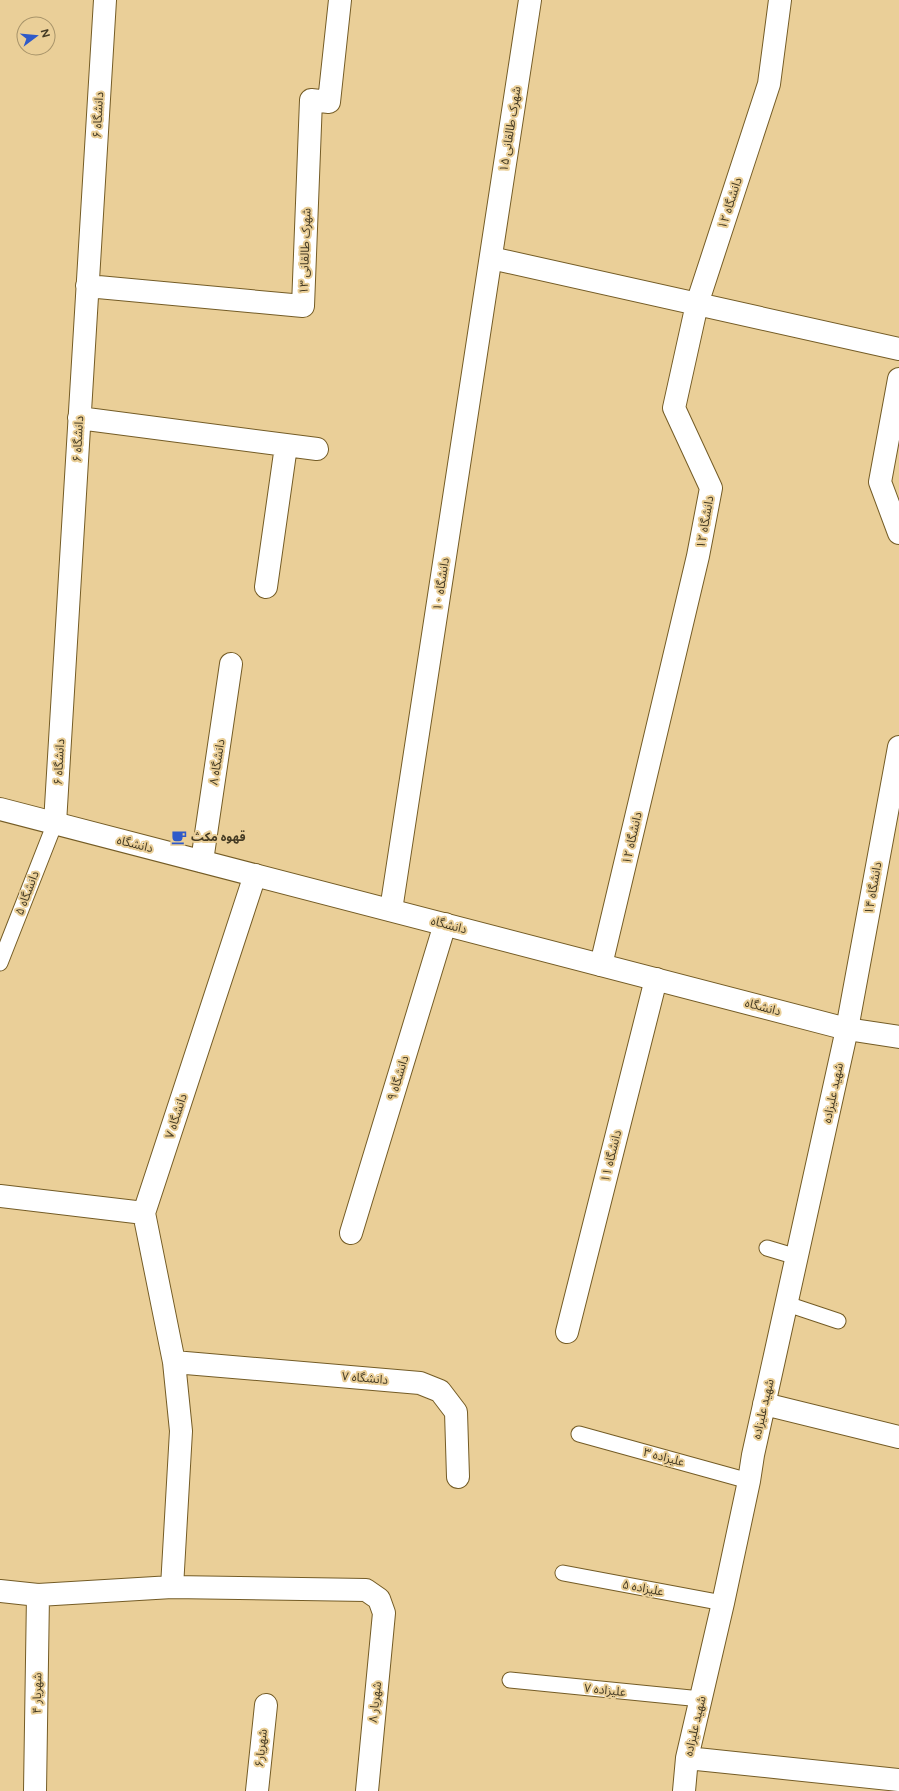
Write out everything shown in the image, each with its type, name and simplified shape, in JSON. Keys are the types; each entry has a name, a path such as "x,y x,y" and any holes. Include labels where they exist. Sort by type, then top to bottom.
{"street":[{"name":"دانشگاه ۶","path":"55,823 105,0"},
{"name":"شهرک طالقانی ۱۳","path":"87,286 303,306 311,100 329,102 340,0"},
{"name":"شهرک طالقانی ۱۵","path":"491,258 530,0"},
{"name":"دانشگاه ۱۲","path":"601,965 698,556 711,488 674,408 697,304 770,84 780,0"},
{"path":"491,258 899,349"},
{"name":"دانشگاه ۱۰","path":"391,910 491,258"},
{"path":"899,379 880,482 899,533"},
{"path":"79,418 317,449"},
{"path":"266,587 286,446"},
{"name":"دانشگاه ۸","path":"202,861 231,664"},
{"name":"دانشگاه ۱۴","path":"847,1029 899,747"},
{"name":"دانشگاه","path":"0,809 847,1029 899,1037"},
{"name":"دانشگاه ۷","path":"172,1587 181,1431 174,1362 144,1213 255,875"},
{"name":"دانشگاه ۹","path":"351,1232 445,924"},
{"name":"دانشگاه ۱۱","path":"566,1332 656,979"},
{"name":"شهید علیزاده","path":"684,1791 687,1758 723,1603 764,1404 847,1029"},
{"path":"0,1196 144,1213"},
{"name":"دانشگاه ۷","path":"174,1362 420,1383 440,1391 456,1412 458,1477"},
{"path":"764,1404 899,1437"},
{"path":"0,1591 38,1595 172,1587"},
{"name":"شهریار ۸","path":"172,1587 366,1590 379,1599 384,1613 367,1791"},
{"name":"شهریار ۴","path":"36,1791 38,1595"},
{"name":"شهریار۶","path":"257,1791 266,1705"},
{"path":"687,1758 899,1780"}],"lane":[{"name":"دانشگاه ۵","path":"0,963 55,823"},
{"path":"767,1248 797,1257"},
{"path":"787,1304 838,1321"},
{"name":"علیزاده ۳","path":"579,1434 749,1481"},
{"name":"علیزاده ۵","path":"563,1573 723,1603"},
{"name":"علیزاده ۷","path":"510,1680 700,1699"}],"place":[{"name":"قهوه مکث","path":"179,837"}]}
